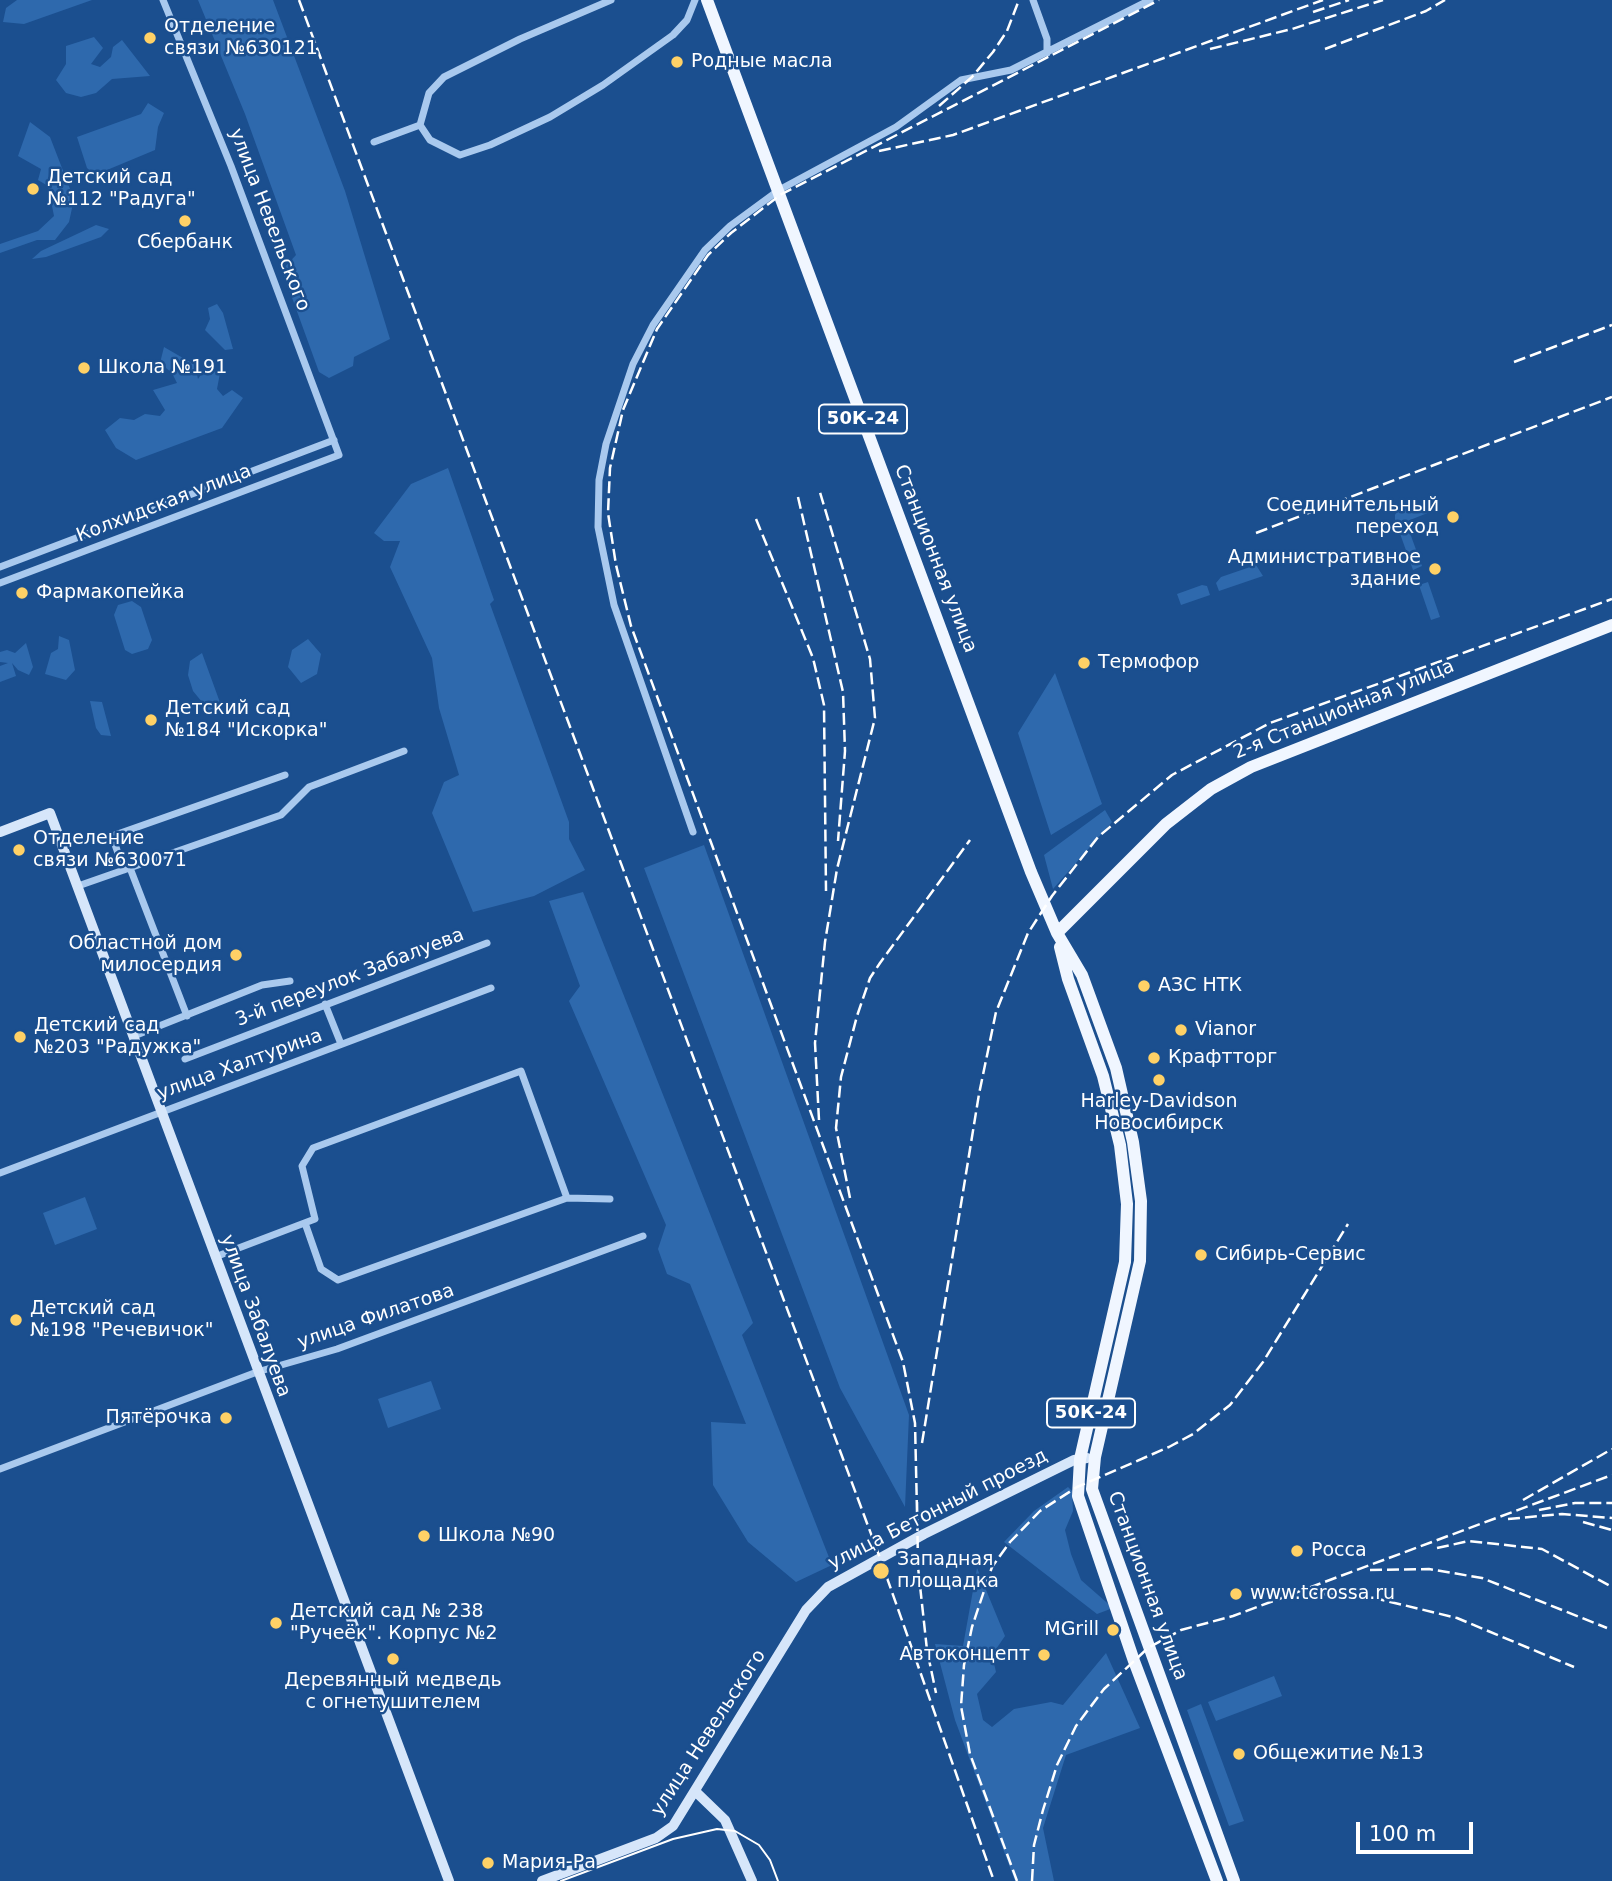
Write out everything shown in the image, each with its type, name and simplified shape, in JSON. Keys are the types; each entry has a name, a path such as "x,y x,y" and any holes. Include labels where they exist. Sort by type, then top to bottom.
{"main road":[{"name":"Станционная улица","path":"707,0 875,455 1057,933 1068,979 1103,1076 1120,1145 1127,1204 1125,1262 1080,1459 1077,1487 1134,1661 1217,1881"},
{"name":"2-я Станционная улица","path":"1057,933 1166,824 1211,789 1241,772 1612,625"},
{"name":"Станционная улица","path":"1057,933 1082,975 1116,1068 1133,1142 1141,1202 1140,1261 1095,1457 1092,1489 1107,1538 1234,1881"}],"street":[{"name":"улица Невельского","path":"163,0 231,166 339,455"},
{"path":"611,0 520,39 444,77 429,93 420,125 430,141 460,155 490,145 550,117 603,85 673,35 687,20 695,0"},
{"path":"1033,0 1047,39 1047,53"},
{"path":"692,832 614,605 598,527 599,480 607,444 633,364 653,325 705,250 730,226 779,190 896,127 961,80 1011,70 1150,0"},
{"path":"374,142 420,125"},
{"name":"Колхидская улица","path":"0,567 334,440"},
{"name":"Колхидская улица","path":"0,583 339,455"},
{"path":"78,886 281,815 309,787 404,751"},
{"path":"187,1016 112,836 285,775"},
{"name":"улица Забалуева","path":"0,832 50,813 449,1881"},
{"name":"3-й переулок Забалуева","path":"185,1059 487,943"},
{"path":"134,1035 262,985 289,981"},
{"name":"улица Халтурина","path":"0,1174 491,988"},
{"path":"325,1004 341,1044"},
{"path":"215,1257 315,1219 302,1166 313,1148 521,1071 567,1198"},
{"path":"306,1223 321,1269 338,1280 567,1198 610,1199"},
{"name":"улица Филатова","path":"0,1469 257,1372 337,1349 643,1236"},
{"name":"улица Бетонный проезд","path":"806,1610 828,1587 875,1561 1080,1459 1095,1457"},
{"name":"улица Невельского","path":"542,1881 666,1833 681,1816 806,1610"},
{"path":"696,1792 725,1820 752,1881"}],"shaded area":[{"path":"17,0 92,0 24,24 3,22 6,8"},
{"path":"198,0 273,0 345,191 390,339 354,357 353,366 329,378 319,372 282,270 296,255 245,114"},
{"path":"94,37 103,48 91,64 100,67 111,57 113,47 122,40 150,76 112,79 96,93 81,97 66,93 56,80 66,64 66,46"},
{"path":"148,103 164,113 158,127 155,150 95,175 87,168 77,137 141,114"},
{"path":"30,122 50,137 74,199 69,222 55,240 37,240 0,253 0,244 38,231 54,216 48,186 38,180 41,169 18,156"},
{"path":"96,225 109,229 101,237 46,257 32,259 41,251"},
{"path":"217,304 223,313 233,349 225,350 205,330 210,319 208,308"},
{"path":"164,347 195,365 198,379 206,367 220,373 217,389 223,396 232,390 243,398 222,428 136,460 116,448 105,430 120,418 134,420 145,414 160,416 165,410 153,390 177,383 172,373 160,363"},
{"path":"448,468 494,600 490,604 569,822 569,839 585,870 534,896 473,912 432,813 444,782 459,775 439,708 432,658 390,567 400,541 384,541 374,533 411,484"},
{"path":"1414,503 1424,503 1430,512 1395,526 1398,509"},
{"path":"1407,525 1422,566 1413,570 1398,528"},
{"path":"1256,565 1263,576 1219,591 1216,583 1221,577"},
{"path":"1428,582 1440,617 1431,620 1419,585"},
{"path":"1202,585 1207,586 1210,595 1181,605 1177,594"},
{"path":"132,601 141,607 152,640 148,649 132,654 125,650 114,615 118,605"},
{"path":"59,636 69,640 75,670 66,680 45,674 51,653 58,649"},
{"path":"308,639 321,654 317,674 301,683 288,667 292,650"},
{"path":"26,643 33,667 29,675 18,670 12,663 16,676 0,682 0,666 8,663 0,662 0,652 7,650 15,653"},
{"path":"202,653 222,708 211,713 193,691 188,675 190,661"},
{"path":"1055,673 1102,804 1051,835 1018,733"},
{"path":"90,701 102,702 111,736 101,735 96,728"},
{"path":"1105,810 1112,822 1053,889 1044,855"},
{"path":"704,845 909,1415 905,1507 840,1388 644,868"},
{"path":"583,892 753,1323 742,1335 832,1565 796,1582 748,1542 713,1485 711,1422 746,1424 690,1284 667,1274 658,1249 666,1225 569,1001 580,986 549,901"},
{"path":"85,1197 97,1229 55,1245 43,1213"},
{"path":"431,1381 441,1409 388,1428 378,1399"},
{"path":"1068,1487 1072,1491 1073,1511 1065,1530 1071,1554 1081,1580 1113,1608 1097,1614 1004,1542 1034,1511"},
{"path":"977,1568 1005,1636 992,1655 996,1672 977,1694 983,1720 992,1727 1014,1709 1051,1702 1063,1705 1106,1653 1140,1728 1066,1755 1043,1828 1054,1881 1015,1881 955,1720 935,1644 963,1646"},
{"path":"1274,1676 1282,1696 1216,1721 1208,1702"},
{"path":"1201,1704 1244,1821 1229,1826 1187,1710"}],"tram line":[{"path":"561,1881 673,1839 717,1829 735,1831 759,1845 770,1860 778,1881"}],"railway":[{"path":"299,0 880,1558 994,1881"},
{"path":"939,106 972,77 993,52 1007,31 1019,0"},
{"path":"917,1512 915,1423 903,1362 631,626 616,565 608,513 610,468 623,410 657,329 708,255 731,233 780,195 1159,0"},
{"path":"879,151 953,135 1323,0"},
{"path":"1313,12 1349,0"},
{"path":"1210,49 1292,29 1383,0"},
{"path":"1325,49 1426,11 1445,0"},
{"path":"1514,362 1612,325"},
{"path":"1256,533 1612,397"},
{"path":"819,489 870,659 875,718 837,869 825,942 815,1043 819,1120"},
{"path":"798,497 843,692 845,751 838,841"},
{"path":"756,519 813,658 824,705 826,891"},
{"path":"922,1443 979,1094 996,1012 1028,933 1052,896 1098,837 1172,775 1270,723 1612,599"},
{"path":"850,1198 836,1128 841,1077 857,1016 870,978 970,840"},
{"path":"1017,1881 970,1754 961,1706 964,1665 972,1627 992,1567 1010,1542 1040,1511 1077,1487 1193,1434 1230,1405 1263,1362 1348,1224"},
{"path":"1523,1500 1612,1449"},
{"path":"1032,1881 1034,1845 1043,1810 1057,1765 1076,1726 1104,1689 1148,1648 1181,1630 1233,1616 1612,1475"},
{"path":"917,1502 918,1567 927,1650 936,1693"},
{"path":"1539,1510 1575,1503 1612,1503"},
{"path":"1508,1519 1562,1514 1612,1518"},
{"path":"1583,1522 1612,1530"},
{"path":"1437,1548 1469,1541 1542,1549 1612,1587"},
{"path":"1370,1570 1429,1569 1482,1578 1607,1628"},
{"path":"1305,1593 1370,1597 1457,1618 1574,1667"}],"place":[{"name":"Отделение связи №630121","path":"150,38"},
{"name":"Родные масла","path":"677,62"},
{"name":"Детский сад №112 \"Радуга\"","path":"33,189"},
{"name":"Сбербанк","path":"185,221"},
{"name":"Школа №191","path":"84,368"},
{"name":"Соединительный переход","path":"1453,517"},
{"name":"Административное здание","path":"1435,569"},
{"name":"Фармакопейка","path":"22,593"},
{"name":"Термофор","path":"1084,663"},
{"name":"Детский сад №184 \"Искорка\"","path":"151,720"},
{"name":"Отделение связи №630071","path":"19,850"},
{"name":"Областной дом милосердия","path":"236,955"},
{"name":"АЗС НТК","path":"1144,986"},
{"name":"Vianor","path":"1181,1030"},
{"name":"Детский сад №203 \"Радужка\"","path":"20,1037"},
{"name":"Крафтторг","path":"1154,1058"},
{"name":"Harley-Davidson Новосибирск","path":"1159,1080"},
{"name":"Сибирь-Сервис","path":"1201,1255"},
{"name":"Детский сад №198 \"Речевичок\"","path":"16,1320"},
{"name":"Пятёрочка","path":"226,1418"},
{"name":"Школа №90","path":"424,1536"},
{"name":"Росса","path":"1297,1551"},
{"name":"Западная площадка","path":"881,1571"},
{"name":"www.tcrossa.ru","path":"1236,1594"},
{"name":"Детский сад № 238 \"Ручеёк\". Корпус №2","path":"276,1623"},
{"name":"MGrill","path":"1113,1630"},
{"name":"Автоконцепт","path":"1044,1655"},
{"name":"Деревянный медведь с огнетушителем","path":"393,1659"},
{"name":"Общежитие №13","path":"1239,1754"},
{"name":"Мария-Ра","path":"488,1863"}]}
